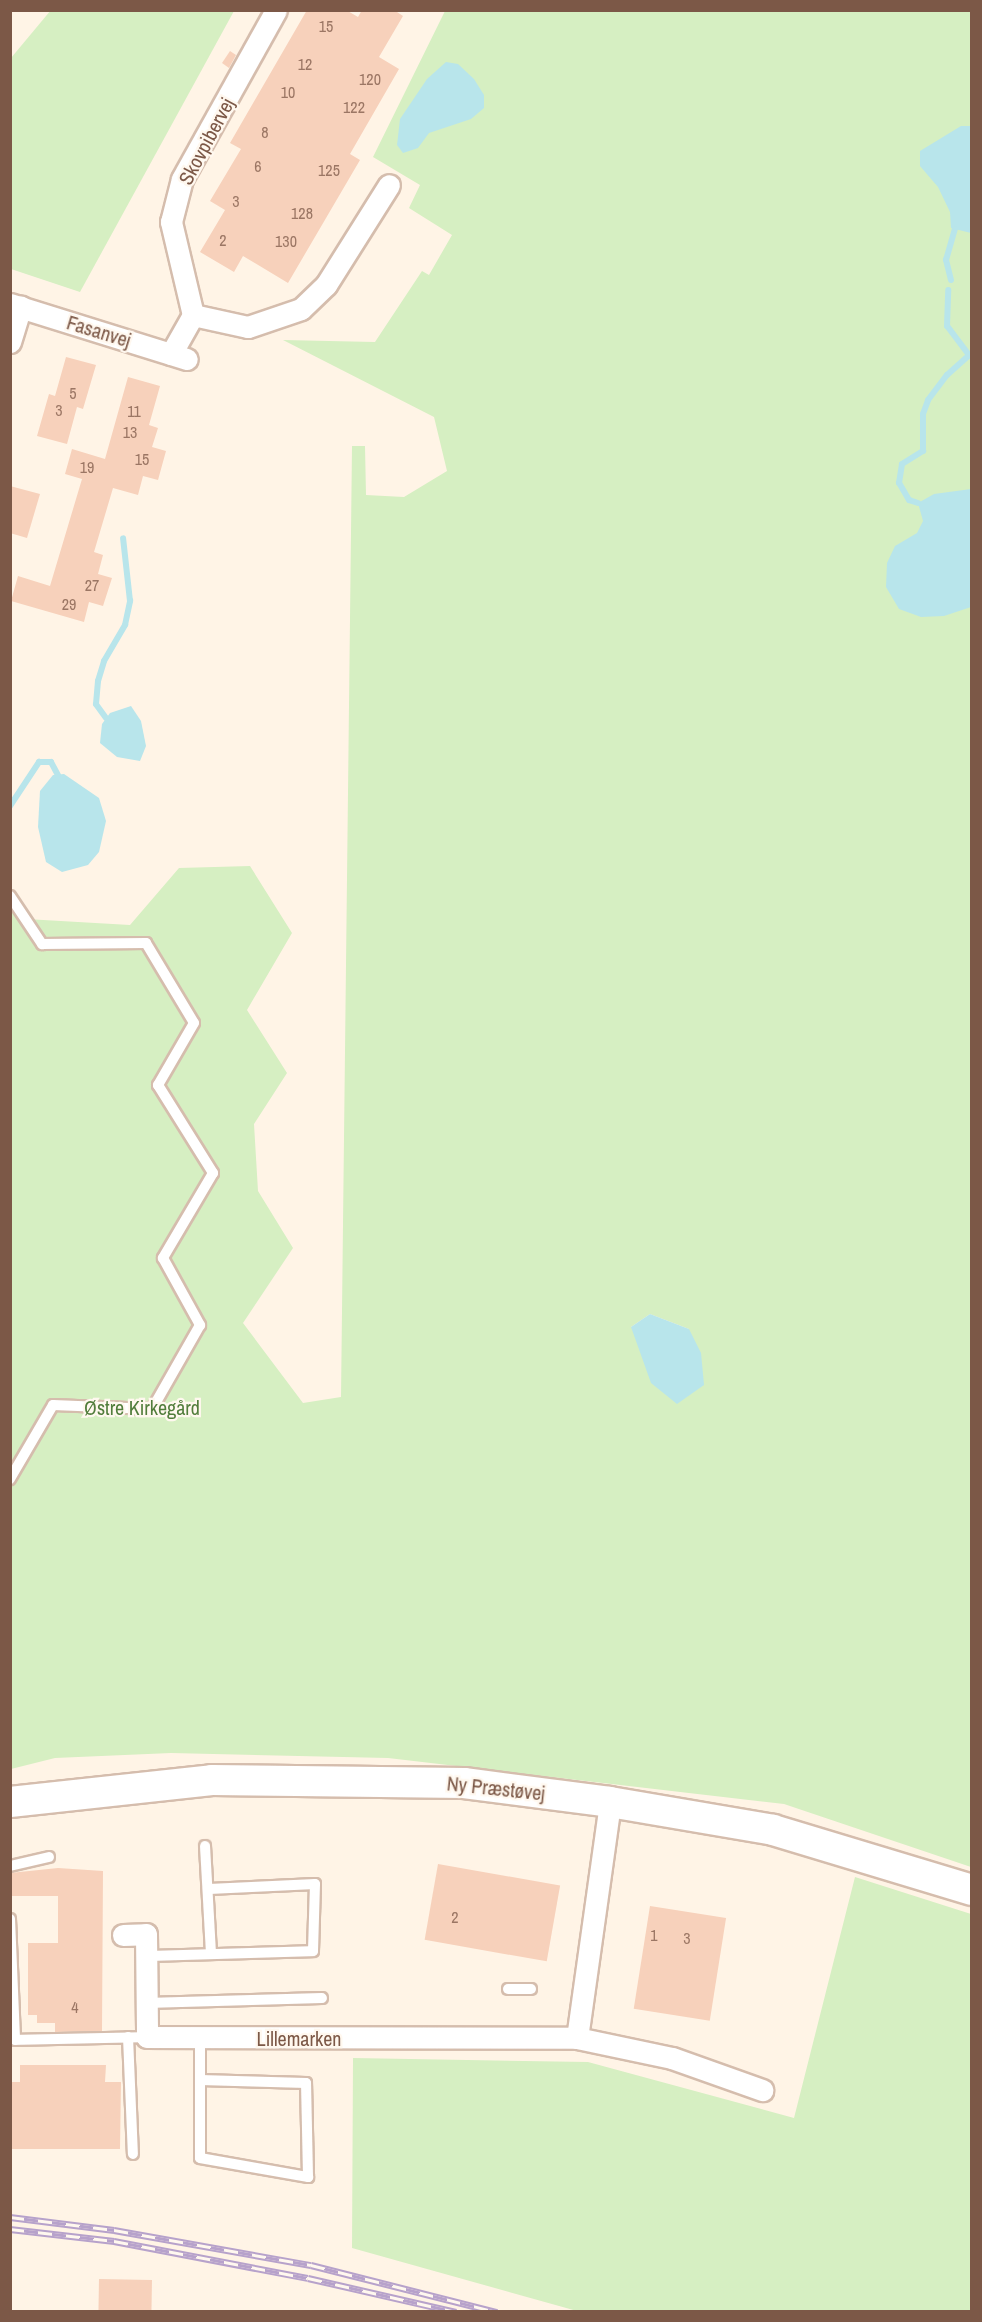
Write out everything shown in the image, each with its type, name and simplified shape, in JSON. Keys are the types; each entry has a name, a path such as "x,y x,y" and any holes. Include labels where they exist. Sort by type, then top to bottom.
{"street":[{"name":"Skovpibervej","path":"193,315 171,222 182,179 276,10"},
{"path":"193,315 248,327 302,309 326,285 389,185"},
{"path":"10,342 16,305"},
{"name":"Fasanvej","path":"16,305 179,356 193,315"},
{"name":"Ny Præstøvej","path":"10,1802 173,1782 319,1779 464,1783 610,1802 773,1830 972,1890"},
{"path":"577,2038 610,1802"},
{"path":"123,1935 146,1934 146,2003 137,2037"},
{"name":"Lillemarken","path":"137,2037 577,2038 672,2058 762,2090"}],"lane":[{"path":"10,896 42,944 146,943 194,1023 158,1085 213,1173 163,1258 200,1325 152,1409 53,1405 10,1479"},
{"path":"205,1846 211,1954"},
{"path":"10,1866 49,1857"},
{"path":"146,1956 313,1951 315,1884 209,1889"},
{"path":"10,1920 15,2040 137,2037 134,2154"},
{"path":"508,1989 531,1989"},
{"path":"146,2003 322,1998"},
{"path":"200,2038 200,2080 200,2158 308,2177 306,2083 200,2080"}],"green space":[{"path":"51,10 234,11 80,292 11,269 11,58"},
{"name":"Østre Kirkegård","path":"445,11 971,11 971,1867 784,1804 388,1758 171,1753 55,1758 11,1769 10,895 26,919 130,925 179,868 250,866 292,933 247,1010 287,1073 254,1124 258,1191 293,1248 243,1323 303,1403 341,1397 352,446 365,446 366,495 404,497 447,471 434,417 283,340 375,342 422,271 429,275 452,235 409,208 420,185 373,157","holes":["650,1314 689,1329 631,1327"]},
{"path":"855,1877 971,1914 971,2311 577,2311 352,2248 353,2058 588,2062 794,2118"}],"water":[{"path":"446,62 458,64 474,79 484,95 484,108 471,119 429,133 418,148 403,153 397,145 400,119 427,79"},
{"path":"961,126 971,126 971,233 951,228 950,212 938,187 920,166 920,151"},
{"path":"971,489 971,607 944,616 921,617 899,609 886,587 887,563 895,546 917,533 923,521 918,503 934,494"},
{"path":"131,706 141,721 146,746 140,761 117,757 100,743 102,724 110,713"},
{"path":"64,774 99,798 106,821 99,852 88,865 62,872 46,862 38,827 40,791 53,775"},
{"path":"650,1314 689,1329 701,1353 704,1385 677,1404 651,1383 631,1327"}],"building":[{"path":"307,10 346,10 358,17 362,10 394,10 403,16 379,57 399,69 350,154 360,160 288,283 243,256 234,272 200,252 225,210 210,201 241,149 230,143"},
{"path":"230,51 236,55 229,68 222,63"},
{"path":"66,357 96,365 83,409 77,407 67,444 37,436 49,394 55,396"},
{"path":"128,377 160,386 149,425 158,428 152,447 166,451 158,480 143,476 138,495 113,488 94,552 103,555 98,574 112,578 103,606 89,602 84,622 11,601 18,576 50,586 82,479 65,474 72,449 105,459"},
{"path":"10,486 40,494 27,538 10,533"},
{"path":"438,1864 560,1886 547,1961 425,1940"},
{"path":"58,1868 103,1871 102,2031 55,2032 55,2023 37,2023 37,2015 28,2015 28,1943 58,1943 58,1896 10,1896 10,1873"},
{"path":"650,1906 726,1918 710,2021 634,2009"},
{"path":"20,2065 106,2065 105,2082 121,2082 120,2149 10,2149 10,2082 20,2082"},
{"path":"99,2279 152,2280 151,2312 98,2312"}],"waterway":[{"path":"951,280 946,260 955,229"},
{"path":"918,503 909,500 899,483 902,464 923,451 923,414 928,400 947,375 969,355 947,326 948,290"},
{"path":"106,718 96,704 98,681 104,661 125,625 130,601 123,538"},
{"path":"10,806 39,762 51,762 58,775"}],"railway":[{"path":"10,2217 114,2230 311,2265 497,2312"},
{"path":"10,2229 114,2241 308,2278 456,2312"}]}
